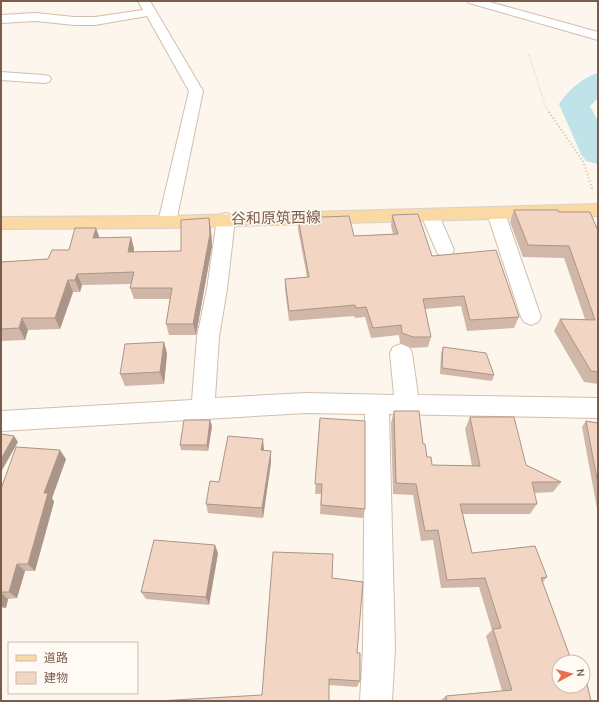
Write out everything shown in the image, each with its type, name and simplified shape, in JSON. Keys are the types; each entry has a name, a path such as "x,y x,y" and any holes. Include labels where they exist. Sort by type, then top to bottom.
{"main road":[{"name":"谷和原筑西線","path":"1,223 167,222 226,219 496,213 597,204"}],"street":[{"path":"473,1 598,36"},
{"path":"1,19 36,17 74,21 95,21 147,6 196,91 167,222"},
{"path":"1,76 44,79"},
{"path":"496,213 531,317"},
{"path":"430,215 445,250"},
{"path":"203,409 208,337 217,289 226,219"},
{"path":"401,353 407,404"},
{"path":"1,422 306,403 598,408"},
{"path":"376,701 379,648 377,404"}],"path":[{"path":"529,56 546,108 583,161 597,204"}],"water":[{"path":"569,104 579,105 598,144 598,166"}],"building":[{"path":"514,210 590,212 598,231 598,372 591,371 560,319 595,320 569,246 528,245"},
{"path":"418,214 432,256 496,250 519,317 470,320 464,296 423,299 431,337 413,337 402,333 401,325 373,328 366,307 356,308 355,305 289,311 285,279 309,277 298,218 349,216 354,236 398,234 392,215"},
{"path":"209,218 210,234 193,324 166,324 172,288 130,288 134,272 77,274 75,280 68,280 55,318 22,318 19,328 1,329 1,262 48,259 52,250 69,250 75,228 96,228 93,238 131,237 128,252 181,251 181,220"},
{"path":"164,342 160,372 120,374 125,344"},
{"path":"443,347 486,353 494,375 442,368"},
{"path":"394,411 419,411 423,444 425,444 427,457 431,457 432,465 480,466 470,417 514,417 526,465 561,482 532,482 537,504 460,504 472,553 535,546 547,577 541,578 569,654 551,654 551,694 589,694 591,701 447,701 446,696 512,690 493,629 501,628 485,578 447,580 438,530 425,531 416,484 396,483"},
{"path":"320,418 365,421 365,509 321,505 322,484 315,484"},
{"path":"184,420 210,420 207,445 180,445"},
{"path":"586,421 598,423 598,484"},
{"path":"1,434 14,436 1,459"},
{"path":"228,436 263,439 261,450 271,451 262,508 206,504 210,481 219,482"},
{"path":"16,447 60,450 44,493 48,493 28,564 17,564 9,592 1,592 1,489"},
{"path":"154,540 215,545 206,597 141,592"},
{"path":"273,552 333,554 332,578 363,582 357,653 360,653 360,681 329,679 329,701 158,701 262,695"}],"waterway":[{"path":"598,82 574,104 598,154"}]}
